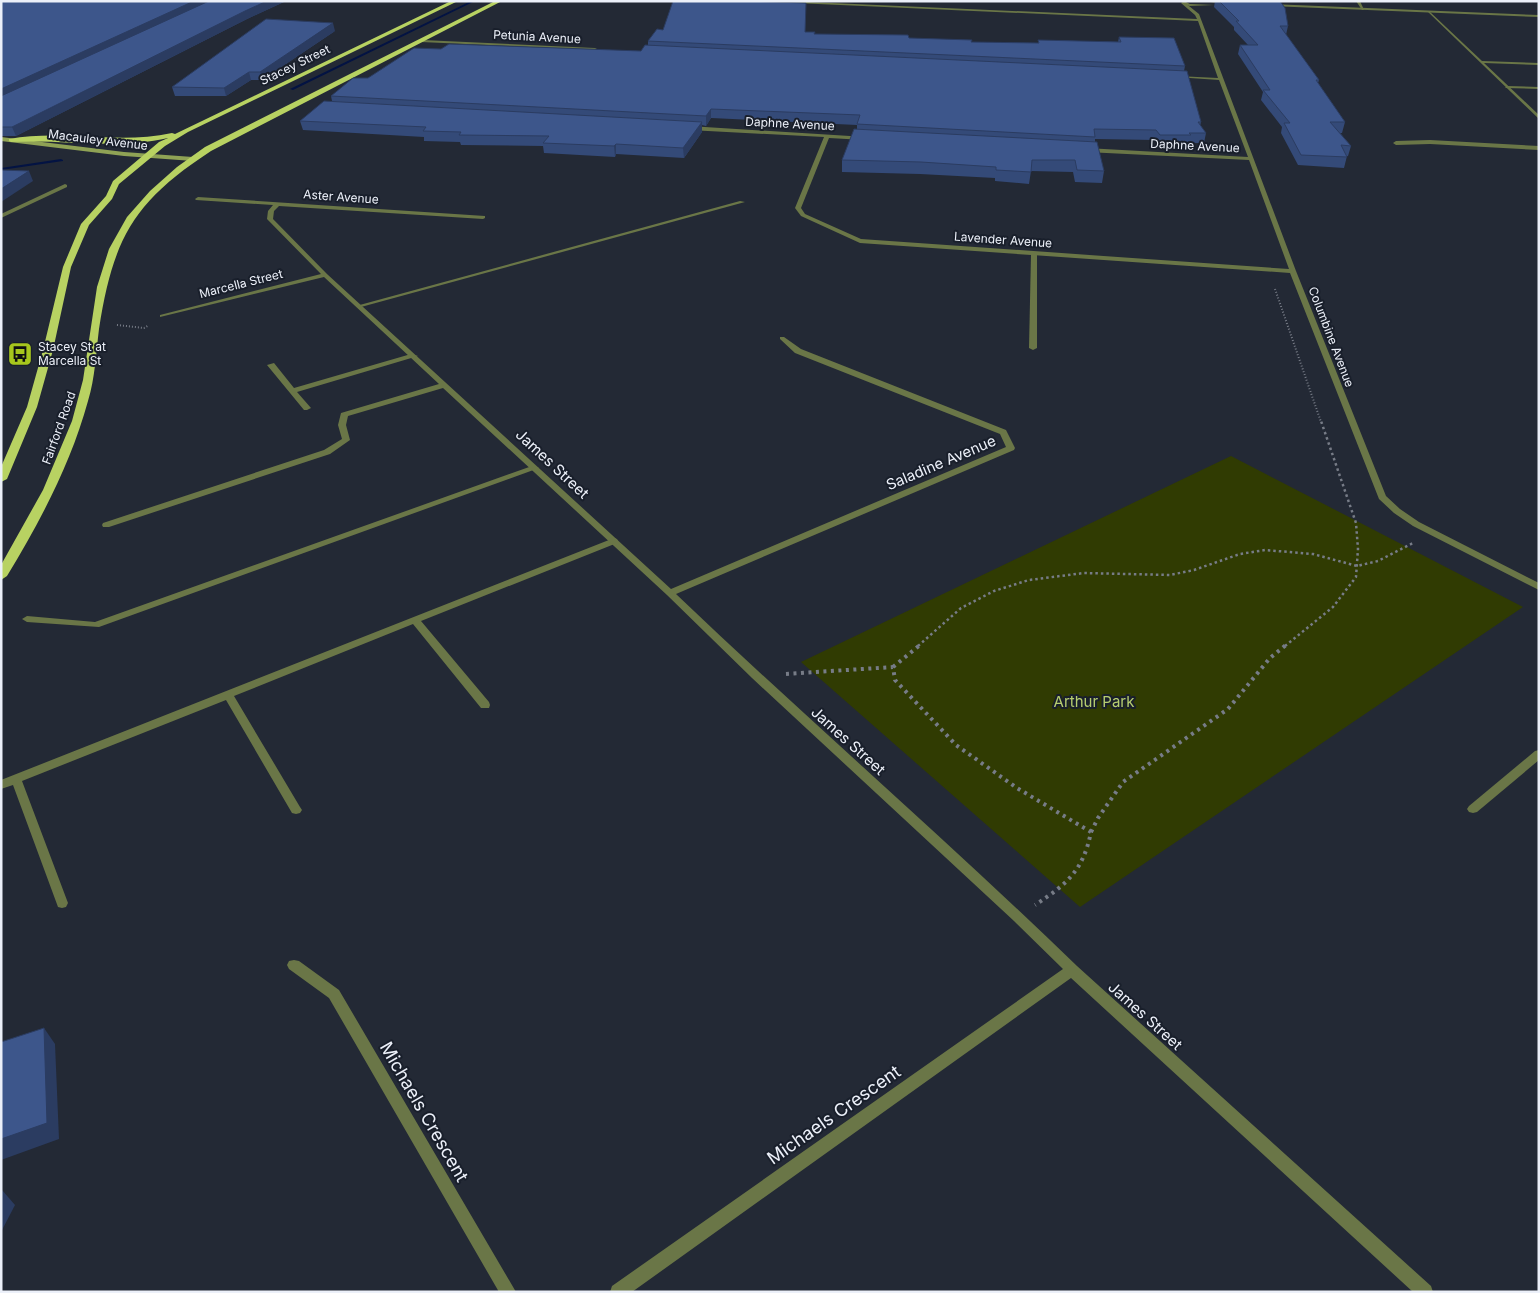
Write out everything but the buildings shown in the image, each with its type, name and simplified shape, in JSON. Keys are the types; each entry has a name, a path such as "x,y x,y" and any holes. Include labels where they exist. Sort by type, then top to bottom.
{"highway":[{"name":"Stacey Street","path":"148,156 162,144 186,131 456,1"},
{"path":"193,159 218,143 500,1"},
{"path":"11,140 64,139 130,142 164,137 186,131"},
{"path":"1,479 32,407 48,350 67,267 76,242 85,224 109,197 116,184 148,156"},
{"name":"Fairford Road","path":"1,576 25,537 51,484 84,398 99,300 113,250 123,229 141,207 178,170 193,159"}],"main road":[{"name":"Macauley Avenue","path":"1,139 148,156 193,159"}],"street":[{"path":"754,1 1197,17 1202,3"},
{"path":"1358,1 1363,9"},
{"path":"1182,2 1234,4"},
{"name":"Columbine Avenue","path":"1182,2 1197,17 1382,497 1397,511 1432,532 1539,586"},
{"path":"1262,5 1539,16"},
{"path":"1428,12 1539,118"},
{"name":"Petunia Avenue","path":"422,41 597,49"},
{"path":"1480,62 1539,64"},
{"path":"1173,76 1221,78"},
{"path":"1508,89 1539,90"},
{"name":"Daphne Avenue","path":"687,128 866,138"},
{"name":"Lavender Avenue","path":"827,136 798,208 803,215 860,241 1293,270"},
{"path":"1396,142 1539,148"},
{"name":"Daphne Avenue","path":"1083,150 1252,159"},
{"path":"1,216 66,186"},
{"name":"Aster Avenue","path":"198,199 483,217"},
{"path":"359,306 742,202"},
{"name":"James Street","path":"278,204 271,211 270,218 325,275 670,593 756,676 1018,917 1072,970 1425,1292"},
{"path":"1033,348 1034,254"},
{"name":"Marcella Street","path":"162,316 325,275"},
{"name":"Saladine Avenue","path":"670,593 1011,448 1003,432 798,351 782,338"},
{"path":"292,392 414,356"},
{"path":"271,365 307,408"},
{"path":"106,525 326,452 346,440 342,425 344,415 445,385"},
{"path":"27,619 96,625 535,468"},
{"path":"1,785 614,541"},
{"path":"415,620 485,705"},
{"path":"228,695 296,810"},
{"path":"1473,809 1539,754"},
{"path":"16,779 62,903"},
{"name":"Michaels Crescent","path":"294,965 334,994 508,1292"},
{"name":"Michaels Crescent","path":"618,1292 1072,970"}],"path":[{"path":"1018,917 1063,887 1077,872 1087,853 1091,832 1098,818 1123,782 1228,709 1270,658 1333,607 1356,577 1358,549 1356,523 1274,285"},
{"path":"114,329 115,326 120,325 144,328 162,316"},
{"path":"756,676 893,668 908,658 927,636 961,608 984,595 1040,577 1102,573 1172,575 1244,553 1266,550 1301,552 1357,566 1400,550 1432,532"},
{"path":"893,668 895,680 956,745 1017,788 1091,832"}],"green space":[{"name":"Arthur Park","path":"1231,456 1523,607 1080,907 801,662"}],"waterway":[{"path":"292,89 474,1"},
{"path":"1,169 61,160"}],"place":[{"name":"Stacey St at Marcella St","path":"20,354"}]}
